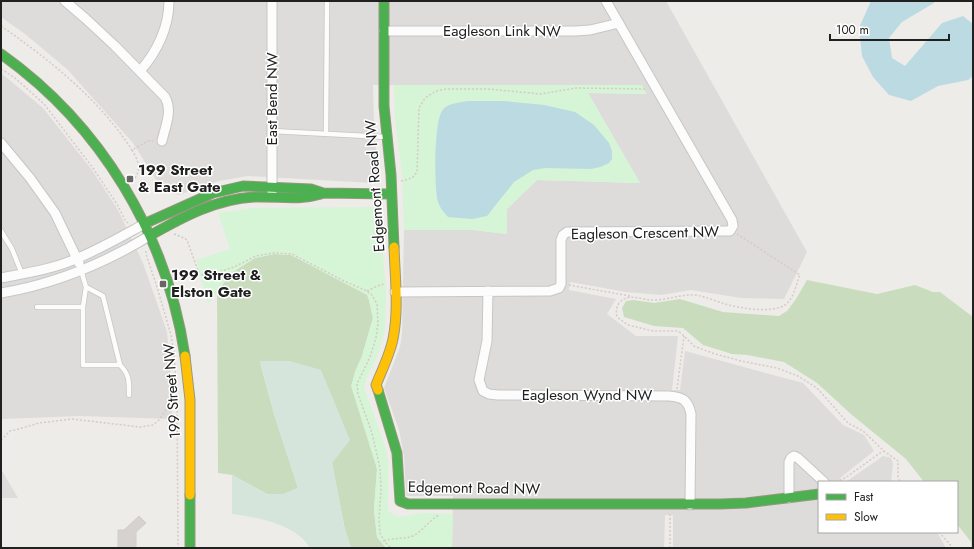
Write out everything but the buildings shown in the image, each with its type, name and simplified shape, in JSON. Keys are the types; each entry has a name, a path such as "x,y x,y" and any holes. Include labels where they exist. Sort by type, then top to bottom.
{"street":[{"path":"65,1 86,19 160,91 168,103 168,119 162,141"},
{"path":"140,71 148,62 159,43 168,18 169,1"},
{"name":"East Bend NW","path":"272,1 272,198"},
{"name":"Edgemont Road NW","path":"384,1 384,106 392,194 395,328 393,342 376,385 397,453 400,501 408,504 690,505 746,503 818,494"},
{"name":"Eagleson Crescent NW","path":"561,284 561,240 562,235 567,232 730,230 733,226 732,220 606,1"},
{"name":"Eagleson Link NW","path":"384,31 575,31 590,30 619,24"},
{"name":"199 Street NW","path":"1,54 39,83 70,114 110,162 128,189 146,223 169,279 181,327 186,359 190,414 190,548"},
{"path":"1,144 30,178 55,213 81,270"},
{"path":"1,278 51,267 77,259 185,204 213,193 243,186 272,186 311,189 323,194"},
{"path":"1,294 56,280 110,258 171,224 212,204 256,197 311,198 323,194 392,194"},
{"path":"22,274 26,288"},
{"path":"395,288 550,291 559,288 561,284"},
{"name":"Eagleson Wynd NW","path":"488,291 487,341 479,380 483,391 489,394 498,395 677,397"},
{"path":"677,397 685,400 689,406 691,414 690,505"},
{"path":"789,498 789,462 794,456 823,481"}],"lane":[{"path":"326,134 327,1"},
{"path":"272,131 386,137"},
{"path":"1,231 12,249 22,274"},
{"path":"81,270 86,286 83,307 83,365 120,365"},
{"path":"86,286 103,296 120,365 128,375 129,395"},
{"path":"37,307 83,307"}],"path":[{"path":"1,26 59,69 78,86 104,114 124,139 137,159 138,172 135,178"},
{"path":"1,69 15,78 44,104 93,168 127,222"},
{"path":"391,181 408,180 417,172 419,108 425,98 436,91 446,88 488,89 541,94 576,88 657,89"},
{"path":"132,150 148,141 162,141"},
{"path":"561,284 654,300 682,295 697,295 738,307 755,309 770,309 785,305 791,299 800,275 742,236 730,230"},
{"path":"170,233 181,236 187,240 196,268 200,274 206,276 234,267 256,256 273,253 292,254 344,281 367,291 372,295 377,304 378,323 376,338 370,357 357,384 358,394 372,432 380,468 380,533 384,541 391,548"},
{"path":"147,250 146,254 157,287 174,354 177,394 178,548"},
{"path":"367,291 384,284 395,288"},
{"path":"630,296 621,301 616,309 617,318 628,325 652,331 677,331 694,346 712,353 742,361 777,368 798,376 817,388 843,419 863,431 884,451 898,461 898,477 900,481"},
{"path":"677,397 684,336"},
{"path":"1,440 10,431 39,423 72,419 140,427 153,425 159,420 177,394"},
{"path":"838,481 884,451"},
{"path":"670,505 670,548"},
{"path":"384,541 391,538 404,538 414,535 433,518 443,513"},
{"path":"940,533 953,548"}],"shaded area":[{"path":"1,1 666,1 807,252 784,299 741,298 691,290 661,295 626,292 570,282 569,290 616,299 607,314 636,336 678,336 672,390 680,390 685,351 803,383 843,425 864,435 874,451 840,478 842,481 818,481 818,533 938,533 946,548 673,548 673,515 665,515 664,548 452,548 453,496 407,496 404,456 399,430 384,388 400,347 402,334 404,230 473,230 507,234 507,209 537,180 640,183 588,93 646,94 642,86 373,85 374,127 378,172 377,178 372,183 248,176 219,181 179,195 163,191 133,143 67,69 25,34 1,17"},
{"path":"1,73 43,108 92,170 118,210 143,263 167,332 172,386 172,419 80,416 1,419"},
{"path":"260,361 290,361 321,370 350,440 332,463 345,530 351,548 310,548 296,533 286,528 253,517 232,514 232,475 267,494 284,494 298,488 274,414"},
{"path":"883,456 891,458 893,464 891,481 847,481"},
{"path":"1,469 18,498 1,498"}],"green space":[{"path":"394,85 642,85 647,94 588,93 640,183 537,180 507,209 507,234 473,230 404,230 402,173 395,119"},
{"path":"371,207 380,215 386,293 385,330 378,354 364,387 385,447 388,461 388,510 392,514 401,517 419,513 453,514 452,548 386,548 377,537 374,510 377,469 351,386 362,356 373,318 367,295 291,255 274,254 255,258 231,273 208,304 196,260 230,249 218,213 252,208"},
{"path":"274,254 291,255 367,294 373,318 362,356 355,372 377,469 374,510 377,537 386,548 351,548 345,530 332,463 260,362 274,414 298,488 284,494 267,494 232,475 218,473 217,292 231,273 255,258"},
{"path":"807,280 877,294 915,285 933,292 940,292 973,317 973,548 971,548 971,542 958,525 958,481 923,481 906,459 852,415 817,383 784,362 747,355 732,354 703,345 683,328 654,326 624,317 622,308 626,301 633,300 654,303 680,299 723,312 779,316 787,311"}],"water":[{"path":"871,1 934,1 934,3 902,22 889,38 892,58 905,66 942,23 963,16 973,24 973,76 968,80 938,86 911,101 889,95 873,77 862,56 859,28"},
{"path":"467,101 504,101 544,105 575,112 594,125 609,143 612,151 612,159 609,163 591,169 545,168 533,170 514,182 487,216 472,219 448,217 438,202 437,195 435,170 437,128 439,118 444,108 453,104"}],"traffic: fast":[{"path":"384,1 384,106 391,175 394,247"},
{"path":"1,54 37,82 69,114 98,149 124,186 145,226 163,268 176,311 185,356"},
{"path":"146,223 213,193 243,186 311,189 323,193 391,194"},
{"path":"151,235 200,210 226,201 254,197 296,198 321,194"},
{"path":"378,390 397,453 400,501 408,504 720,504 746,503 818,494"},
{"path":"190,495 190,548"}],"traffic: slow":[{"path":"378,390 376,385 386,362 395,328 396,293 394,247"},
{"path":"185,356 190,400 190,495"}],"place":[{"name":"199 Street & East Gate","path":"130,179"},
{"name":"199 Street & Elston Gate","path":"163,284"}]}
